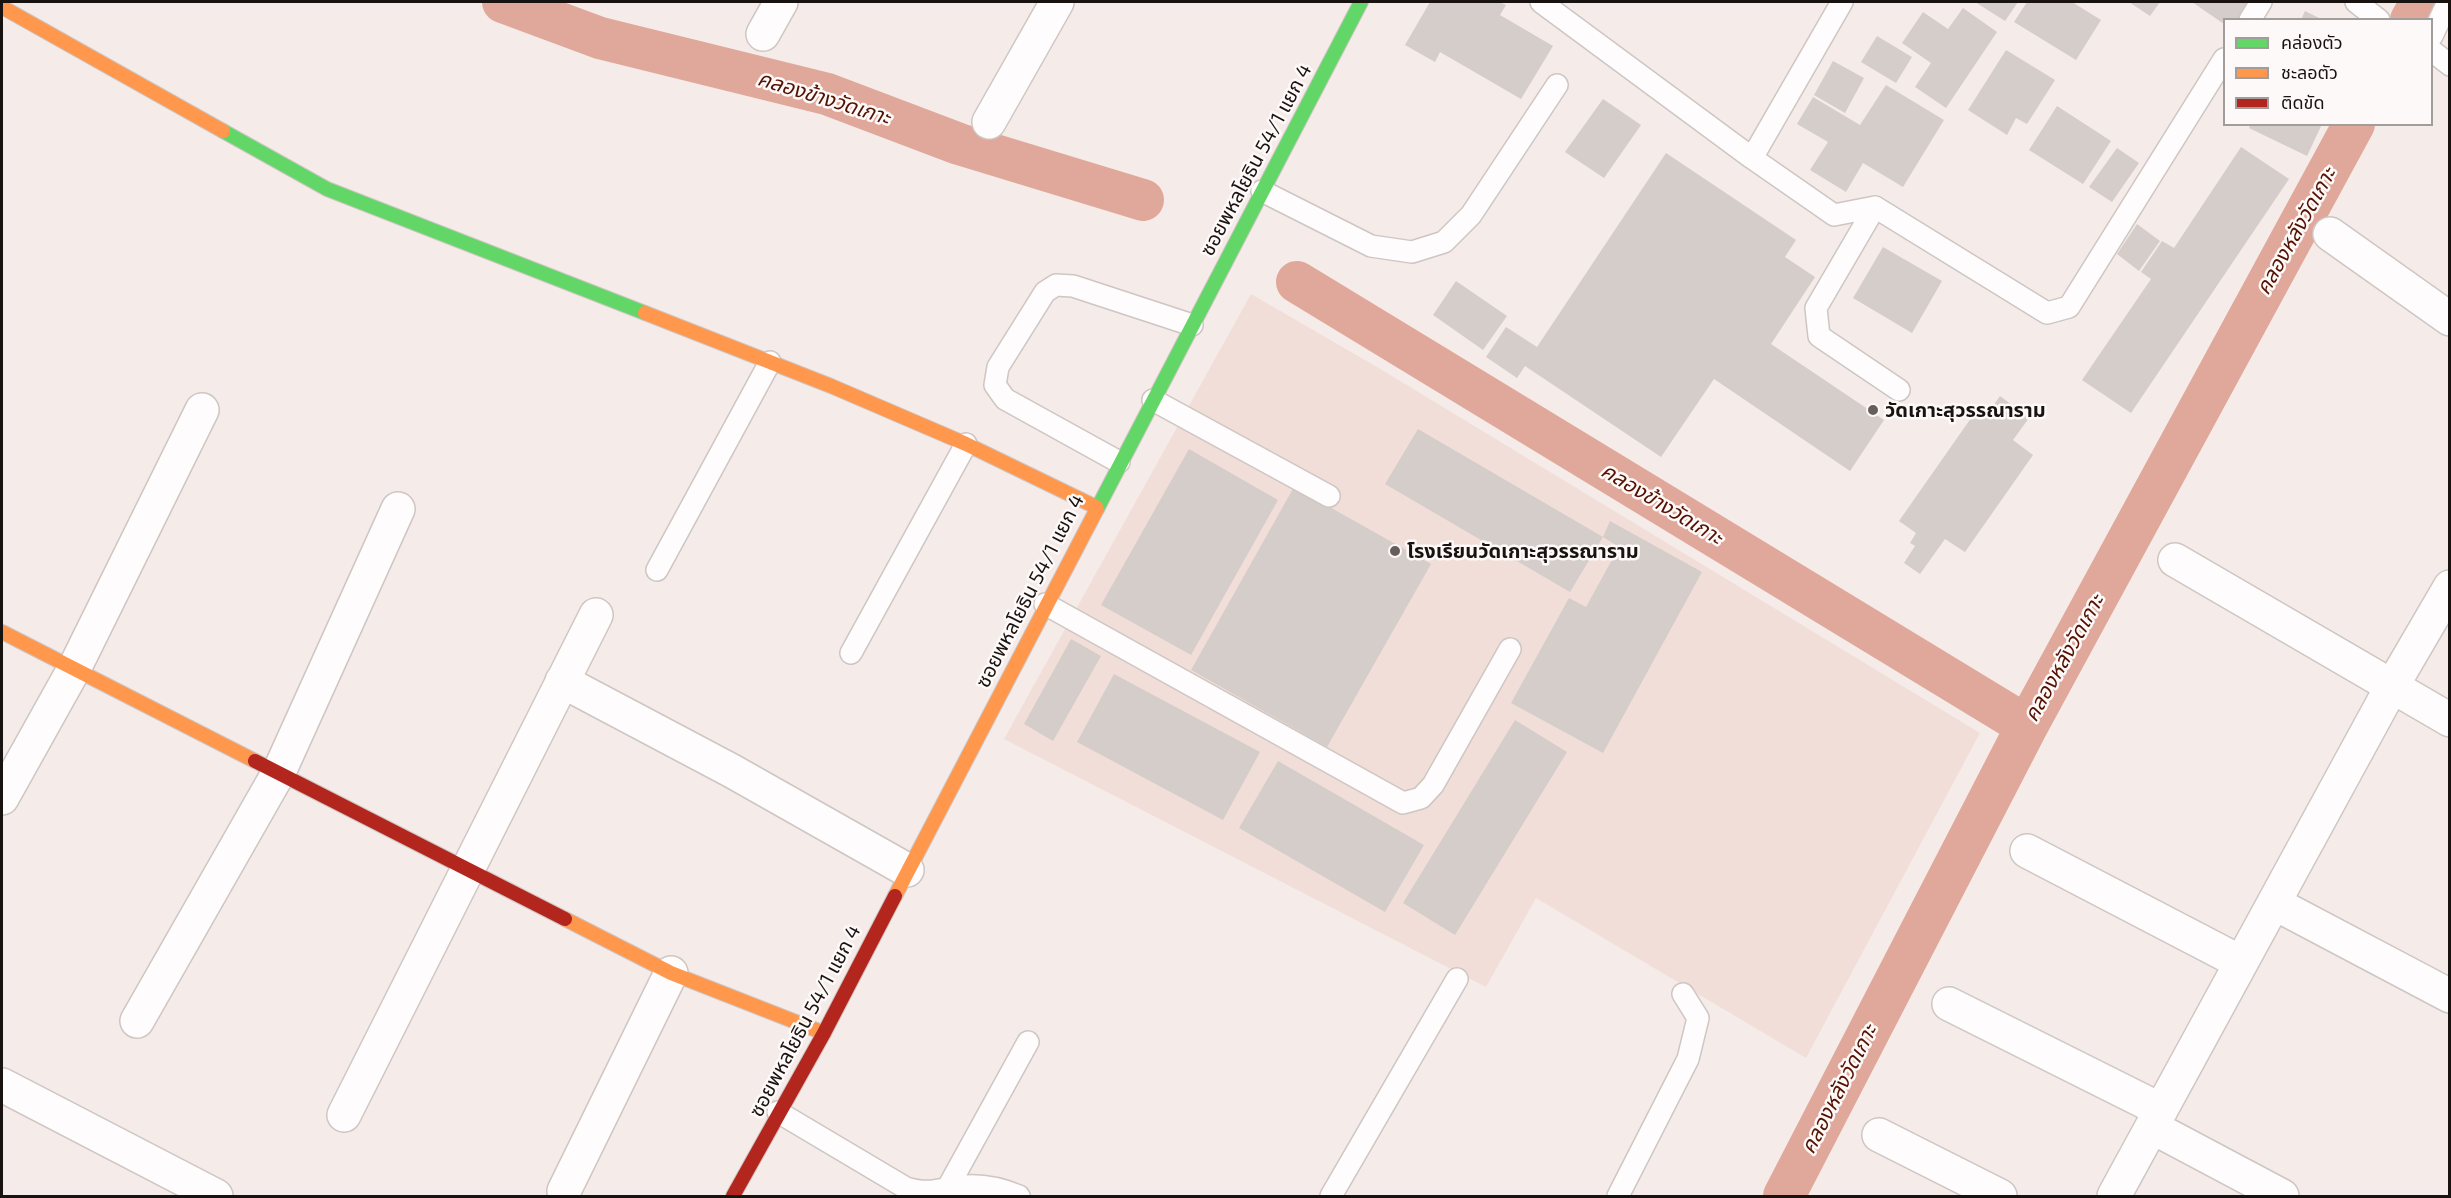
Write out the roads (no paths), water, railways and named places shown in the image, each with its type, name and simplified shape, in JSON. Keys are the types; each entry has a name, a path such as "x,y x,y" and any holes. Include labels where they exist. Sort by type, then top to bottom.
{"street":[{"path":"763,34 781,2"},
{"path":"989,122 1057,2"},
{"name":"ซอยพหลโยธิน 54/1 แยก 4","path":"733,1197 778,1112 824,1033 1045,604 1361,2"},
{"path":"2,7 327,189 770,362 966,444 1096,507"},
{"path":"2330,234 2450,319"},
{"path":"2,798 74,669 202,410"},
{"path":"137,1021 279,772 398,509"},
{"path":"2175,560 2391,688 2450,720"},
{"path":"2114,1197 2240,962 2391,688 2450,587"},
{"path":"344,1115 596,615"},
{"path":"2,632 671,973 824,1033"},
{"path":"562,681 732,771 907,870"},
{"path":"2026,852 2240,962"},
{"path":"2274,903 2450,996"},
{"path":"564,1191 671,973"},
{"path":"1949,1004 2156,1119 2282,1197"},
{"path":"2,1085 205,1194"},
{"path":"1879,1135 2000,1197"}],"lane":[{"path":"1541,2 1752,158 1834,215 1875,207 2047,313 2069,307 2223,61"},
{"path":"1752,158 1842,2"},
{"path":"2251,18 2261,2"},
{"path":"2356,2 2376,18"},
{"path":"2433,34 2448,2"},
{"path":"2433,52 2450,65"},
{"path":"1262,191 1371,246 1412,252 1444,242 1471,215 1557,85"},
{"path":"1875,207 1816,308 1819,336 1899,390"},
{"path":"1119,462 1005,399 995,385 998,367 1045,292 1056,285 1073,286 1192,325"},
{"path":"657,570 770,362"},
{"path":"1153,400 1329,496"},
{"path":"851,653 966,444"},
{"path":"1045,604 1403,803 1422,798 1433,785 1510,649"},
{"path":"1331,1197 1457,979"},
{"path":"1618,1197 1688,1059 1698,1018 1683,994"},
{"path":"947,1189 1028,1042"},
{"path":"778,1112 906,1188 924,1193 967,1186 998,1188 1019,1197"}],"waterway":[{"name":"คลองข้างวัดเกาะ","path":"503,2 600,38 827,94 959,144 1143,200"},
{"name":"คลองหลังวัดเกาะ","path":"2412,18 2421,2"},
{"name":"คลองหลังวัดเกาะ","path":"1784,1196 2027,726 2353,126"},
{"name":"คลองข้างวัดเกาะ","path":"1297,282 2027,726"}],"place":[{"name":"วัดเกาะสุวรรณาราม","path":"1873,410"},
{"name":"โรงเรียนวัดเกาะสุวรรณาราม","path":"1395,551"}]}
